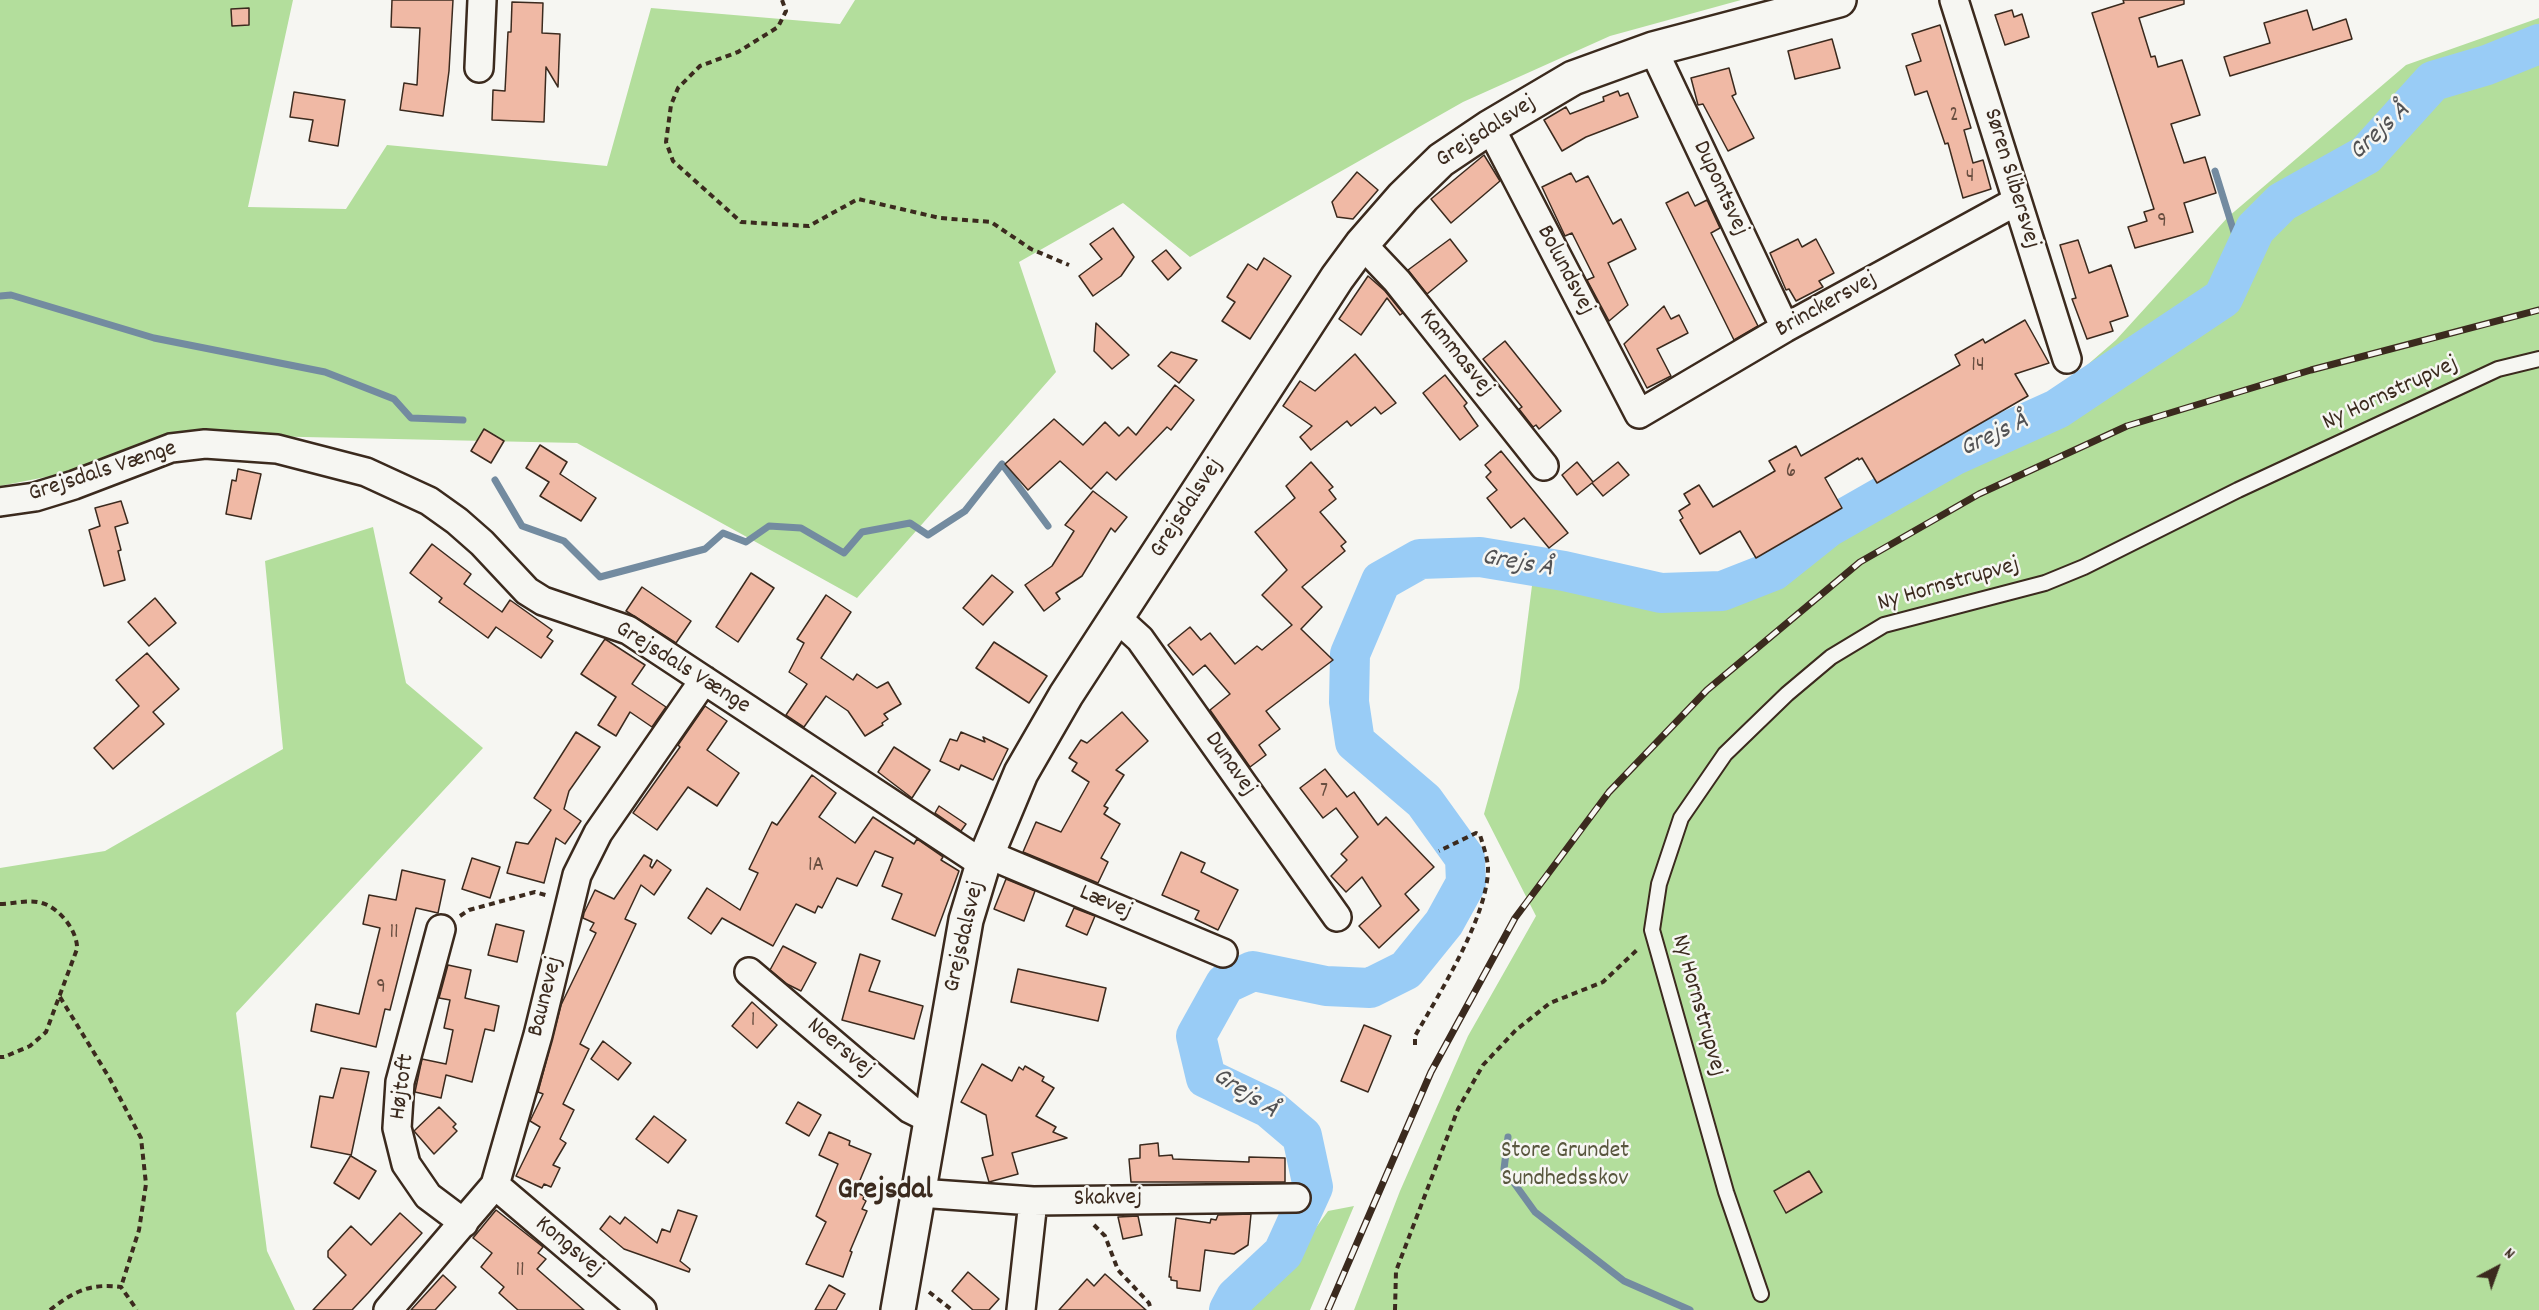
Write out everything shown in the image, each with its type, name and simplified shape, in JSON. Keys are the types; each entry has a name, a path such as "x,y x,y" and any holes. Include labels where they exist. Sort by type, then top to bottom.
{"street":[{"path":"479,68 482,0"},
{"name":"Grejsdalsvej","path":"898,1310 966,920 985,859 1021,773 1066,695 1337,278 1362,244 1403,197 1441,159 1490,127 1574,78 1653,49 1839,0"},
{"name":"Søren Slibersvej","path":"1954,0 2067,359"},
{"name":"Dupontsvej","path":"1653,49 1785,328"},
{"name":"Bolundsvej","path":"1490,127 1639,414"},
{"name":"Brinckersvej","path":"1639,414 1785,328 2017,201"},
{"name":"Kammasvej","path":"1362,244 1397,281 1544,466"},
{"name":"Grejsdals Vænge","path":"0,502 35,497 64,488 171,448 206,444 277,449 366,472 429,501 482,543 527,591 543,601 628,630 985,859"},
{"name":"Dunavej","path":"1117,618 1140,639 1337,917"},
{"name":"Baunevej","path":"388,1310 495,1185 538,1035 577,875 598,833 704,680"},
{"name":"Lævej","path":"985,859 1223,953"},
{"name":"Højtoft","path":"441,929 400,1082 397,1128 406,1164 428,1196 464,1223"},
{"name":"Noersvej","path":"749,972 910,1109 932,1120"},
{"name":"Kongsvej","path":"495,1185 642,1310"},
{"name":"Skakvej","path":"920,1193 1033,1201 1296,1198"},
{"path":"1021,1310 1033,1201"}],"lane":[{"name":"Ny Hornstrupvej","path":"1761,1294 1726,1192 1652,930 1659,884 1681,818 1725,754 1786,694 1831,657 1884,625 2045,583 2084,567 2238,490 2498,369 2539,359"}],"path":[{"path":"782,0 786,11 778,27 738,52 700,66 678,88 671,105 666,142 673,161 741,222 809,226 858,199 940,218 991,222 1032,249 1069,266"},
{"path":"1415,1045 1415,1036 1473,928 1483,897 1488,867 1480,835 1476,833 1439,851"},
{"path":"441,929 469,910 535,892 570,902"},
{"path":"0,904 43,903 59,914 78,940 77,949 46,1032 30,1046 0,1057"},
{"path":"1395,1310 1396,1271 1458,1109 1483,1065 1516,1030 1550,1003 1603,982 1634,954 1652,930"},
{"path":"60,997 105,1070 141,1138 146,1184 139,1230 121,1287"},
{"path":"1070,1201 1105,1236 1118,1270 1149,1303 1150,1310"},
{"path":"50,1310 69,1294 102,1285 121,1287 137,1310"}],"green space":[{"path":"0,0 293,0 248,207 346,209 387,145 607,166 651,8 840,24 855,0 1741,0 1610,36 1463,102 1190,257 1123,203 1019,262 1056,372 857,598 577,443 167,434 61,474 0,486"},
{"name":"Store Grundet Sundhedsskov","path":"2539,18 2539,1310 1354,1310 1400,1191 1468,1036 1536,916 1484,814 1519,688 1536,554 1695,583 1747,572 1820,521 2048,399 2116,340 2228,217 2406,65"},
{"path":"373,527 406,683 483,748 236,1013 267,1251 295,1310 0,1310 0,868 105,851 283,749 265,561"},
{"path":"1354,1206 1310,1310 1243,1310 1299,1251 1328,1211"}],"building":[{"path":"392,0 453,0 449,71 443,116 400,110 404,83 417,85 420,28 391,27"},
{"path":"2123,0 2184,0 2184,4 2139,18 2151,57 2155,56 2158,67 2182,60 2200,115 2171,124 2184,163 2205,157 2216,193 2184,203 2193,232 2135,248 2128,227 2147,221 2144,212 2154,209 2092,13 2124,3"},
{"path":"512,2 543,3 542,33 560,34 558,87 546,67 544,122 492,120 493,90 505,91"},
{"path":"249,8 249,25 232,26 231,9"},
{"path":"2012,10 2014,17 2022,14 2029,37 2005,45 1995,15"},
{"path":"2307,10 2313,30 2346,19 2352,39 2230,76 2224,57 2270,43 2264,23"},
{"path":"1940,25 1971,128 1964,130 1973,163 1983,160 1991,189 1963,198 1948,143 1945,144 1927,91 1915,95 1906,66 1921,61 1912,34"},
{"path":"1832,39 1840,68 1795,79 1788,51"},
{"path":"1729,68 1736,94 1732,96 1754,138 1728,151 1703,104 1698,105 1691,78"},
{"path":"1618,91 1620,96 1628,93 1638,117 1586,137 1562,151 1544,120 1566,107 1570,114 1604,101 1603,97"},
{"path":"294,92 345,100 338,146 309,141 313,120 290,117"},
{"path":"1484,155 1500,181 1451,223 1431,199"},
{"path":"1357,172 1378,190 1353,219 1337,217 1332,202"},
{"path":"1571,173 1576,182 1588,176 1613,224 1621,219 1636,249 1608,263 1628,305 1609,321 1587,280 1594,277 1572,233 1565,236 1542,187"},
{"path":"1688,192 1695,206 1707,200 1720,228 1711,233 1758,326 1734,340 1666,203"},
{"path":"1113,228 1134,257 1121,276 1093,296 1079,276 1102,259 1090,244"},
{"path":"1450,239 1467,261 1427,294 1408,270"},
{"path":"1798,239 1802,247 1816,239 1834,273 1819,281 1823,287 1796,301 1789,289 1786,290 1770,253"},
{"path":"2078,240 2089,273 2111,265 2128,316 2110,322 2113,331 2087,339 2072,299 2076,298 2060,245"},
{"path":"1166,250 1181,268 1168,280 1152,261"},
{"path":"1264,258 1291,276 1250,339 1222,321 1235,302 1227,297 1248,264 1257,270"},
{"path":"1368,276 1385,291 1403,313 1400,315 1387,298 1361,335 1339,319"},
{"path":"1664,306 1671,319 1679,315 1688,333 1657,349 1671,376 1647,388 1624,344"},
{"path":"2025,320 2049,363 2015,374 2028,396 1877,483 1862,458 1859,460 1858,458 1825,478 1842,508 1756,558 1740,531 1700,554 1680,520 1683,518 1679,511 1690,504 1684,494 1699,485 1713,507 1775,471 1769,461 1796,446 1801,456 1960,365 1955,355 1983,339 1985,343"},
{"path":"1096,323 1129,355 1112,369 1094,351"},
{"path":"1505,341 1561,411 1539,429 1536,425 1533,427 1519,409 1522,407 1483,359"},
{"path":"1171,352 1197,360 1179,383 1158,366"},
{"path":"1355,354 1396,403 1381,414 1375,407 1351,426 1347,421 1311,450 1300,437 1312,426 1283,406 1300,381 1315,391"},
{"path":"1445,375 1467,403 1464,406 1478,426 1460,440 1423,393"},
{"path":"1175,385 1194,400 1171,430 1167,427 1116,480 1107,472 1091,489 1060,461 1028,490 1005,464 1054,419 1083,445 1105,422 1119,436 1128,427 1136,435"},
{"path":"484,429 504,441 491,463 471,451"},
{"path":"540,445 567,462 560,474 596,498 581,521 540,496 549,482 526,468"},
{"path":"1501,451 1568,533 1549,548 1524,518 1511,528 1487,498 1497,490 1486,477 1491,472 1485,465"},
{"path":"1311,462 1333,487 1329,490 1336,499 1320,512 1346,542 1341,546 1345,551 1302,587 1322,607 1301,629 1333,660 1266,711 1280,729 1259,745 1266,755 1250,767 1210,710 1230,694 1205,665 1193,675 1168,645 1190,627 1201,640 1210,633 1235,664 1257,646 1262,650 1292,625 1262,595 1287,570 1255,532 1295,498 1286,486"},
{"path":"1577,462 1593,482 1618,462 1629,475 1603,496 1592,483 1577,495 1562,475"},
{"path":"238,469 261,474 251,519 226,514 232,480 236,481"},
{"path":"1093,491 1127,517 1115,532 1111,528 1082,576 1056,593 1060,599 1044,611 1025,585 1052,566 1074,531 1065,525"},
{"path":"121,501 128,523 115,527 125,580 104,586 89,530 100,526 95,508"},
{"path":"432,544 471,574 464,584 502,612 510,600 552,630 547,637 553,641 541,658 496,627 488,638 439,602 442,598 410,573"},
{"path":"751,573 774,588 738,642 716,627"},
{"path":"992,575 1013,592 983,625 963,608"},
{"path":"642,587 691,621 676,643 626,611"},
{"path":"826,595 851,612 821,658 853,680 857,674 877,688 888,682 901,704 884,714 888,719 882,723 883,725 865,736 848,711 826,696 804,727 786,715 807,684 789,672 804,643 797,639"},
{"path":"155,598 176,623 149,646 128,622"},
{"path":"605,639 645,665 632,684 666,707 652,727 630,712 616,736 598,725 616,697 581,674"},
{"path":"994,642 1047,676 1029,703 976,668"},
{"path":"147,653 179,689 153,712 164,724 113,769 94,748 139,706 116,680"},
{"path":"705,706 727,721 707,750 739,773 717,806 688,787 657,830 633,813 680,747 678,745"},
{"path":"1122,712 1148,741 1116,770 1124,775 1104,806 1108,808 1104,814 1120,824 1101,858 1108,862 1098,883 1023,852 1036,822 1061,832 1089,782 1072,771 1077,763 1069,758 1081,740 1087,743"},
{"path":"576,732 600,747 569,791 564,809 581,821 565,844 556,838 544,883 507,873 516,842 528,844 551,810 534,798"},
{"path":"961,732 985,742 983,737 1008,749 993,780 961,765 959,770 940,761 950,739 957,741"},
{"path":"894,747 930,770 912,798 878,772"},
{"path":"1325,769 1347,797 1354,792 1378,825 1386,817 1434,867 1405,894 1419,910 1379,948 1359,926 1381,906 1362,877 1346,892 1331,876 1347,860 1341,854 1358,837 1336,808 1323,818 1300,788"},
{"path":"812,775 836,793 819,817 855,843 873,817 914,844 917,839 943,857 941,860 959,871 935,936 892,919 902,894 882,886 893,858 875,851 857,886 837,878 822,908 818,906 815,913 796,904 773,946 722,918 711,934 688,918 707,888 740,910 758,873 749,869 772,822 777,825"},
{"path":"939,806 966,824 961,831 935,813"},
{"path":"1181,852 1205,863 1201,872 1238,890 1218,930 1195,919 1199,911 1162,895"},
{"path":"644,855 652,860 650,866 652,868 657,860 671,870 654,895 641,885 625,919 636,924 580,1044 589,1049 563,1104 574,1110 560,1139 566,1143 553,1165 560,1168 551,1187 544,1184 542,1188 516,1176 540,1127 530,1121 543,1094 538,1092 561,1005 596,933 590,930 594,923 583,918 584,913 595,890 614,899"},
{"path":"472,858 500,867 490,898 462,889"},
{"path":"402,870 445,880 438,913 416,908 390,1010 385,1009 376,1047 311,1031 316,1004 359,1014 380,928 363,924 369,895 396,900"},
{"path":"1006,879 1035,891 1024,921 994,909"},
{"path":"1074,908 1095,916 1087,935 1066,926"},
{"path":"496,924 524,931 517,962 488,955"},
{"path":"783,946 816,963 801,991 787,984 770,970"},
{"path":"860,954 880,961 869,991 923,1006 914,1039 842,1020"},
{"path":"448,965 471,970 465,998 499,1006 494,1031 485,1029 472,1082 446,1075 441,1098 415,1092 422,1059 446,1064 453,1030 444,1028 450,1000 439,998"},
{"path":"1018,969 1106,988 1098,1021 1011,1002"},
{"path":"752,1002 777,1025 757,1048 732,1026"},
{"path":"1364,1025 1391,1036 1368,1092 1341,1081"},
{"path":"603,1041 631,1063 618,1080 591,1059"},
{"path":"982,1064 1012,1081 1019,1067 1023,1070 1025,1066 1044,1077 1042,1081 1054,1088 1036,1116 1056,1127 1053,1132 1067,1138 1012,1153 1018,1174 989,1182 982,1158 993,1155 986,1115 961,1102"},
{"path":"341,1068 369,1072 351,1156 376,1171 359,1199 334,1183 351,1155 311,1147 320,1096 333,1098"},
{"path":"798,1102 821,1115 809,1136 786,1123"},
{"path":"439,1107 456,1124 453,1127 457,1131 434,1154 414,1131"},
{"path":"654,1116 686,1140 668,1163 636,1139"},
{"path":"829,1132 850,1141 849,1145 871,1154 855,1192 864,1196 863,1199 866,1201 862,1209 867,1211 850,1251 852,1252 843,1277 806,1264 826,1222 816,1216 838,1164 819,1155"},
{"path":"1158,1143 1159,1156 1172,1155 1173,1159 1249,1162 1249,1157 1285,1158 1285,1182 1131,1182 1129,1159 1140,1158 1140,1145"},
{"path":"1809,1171 1822,1192 1786,1213 1774,1191"},
{"path":"496,1210 543,1247 538,1253 546,1259 537,1269 584,1310 518,1310 499,1293 504,1287 481,1267 492,1253 473,1238"},
{"path":"678,1210 697,1216 680,1261 690,1269 689,1272 624,1249 600,1229 610,1216 620,1224 625,1217 657,1243 662,1229 670,1232"},
{"path":"400,1213 422,1233 352,1310 313,1310 346,1275 328,1257 328,1251 351,1226 371,1245"},
{"path":"1251,1214 1248,1245 1234,1254 1205,1250 1200,1291 1177,1288 1177,1281 1169,1277 1176,1218 1210,1223 1211,1219 1216,1220 1218,1215"},
{"path":"1138,1216 1142,1235 1123,1239 1118,1217"},
{"path":"968,1272 999,1299 989,1310 973,1310 952,1291"},
{"path":"1105,1274 1146,1310 1059,1310 1087,1279 1094,1286"},
{"path":"443,1275 456,1287 435,1310 411,1310"},
{"path":"829,1285 845,1294 836,1310 815,1310"}],"waterway":[{"name":"Grejs Å","path":"1229,1310 1236,1297 1283,1253 1313,1187 1302,1136 1269,1108 1206,1078 1196,1036 1225,984 1253,971 1326,986 1370,988 1406,970 1444,923 1466,883 1465,858 1424,801 1355,742 1349,702 1350,654 1381,581 1420,559 1480,557 1564,571 1661,593 1722,591 1773,571 1827,528 1955,455 2057,409 2223,298 2255,229 2282,202 2366,155 2433,81 2487,65 2539,44"},
{"path":"2215,171 2242,258"},
{"path":"0,296 11,295 154,338 325,372 394,399 411,418 463,420"},
{"path":"495,480 522,526 564,541 600,577 705,549 723,533 746,542 769,526 801,528 844,553 862,532 910,523 928,535 965,511 1002,464 1048,526"},
{"path":"1508,1137 1504,1169 1535,1212 1624,1281 1690,1310"}],"railway":[{"path":"1328,1310 1431,1072 1515,918 1609,792 1707,690 1860,562 1979,494 2127,426 2311,370 2539,310"}],"district":[{"name":"Grejsdal","path":"885,1193"}]}
